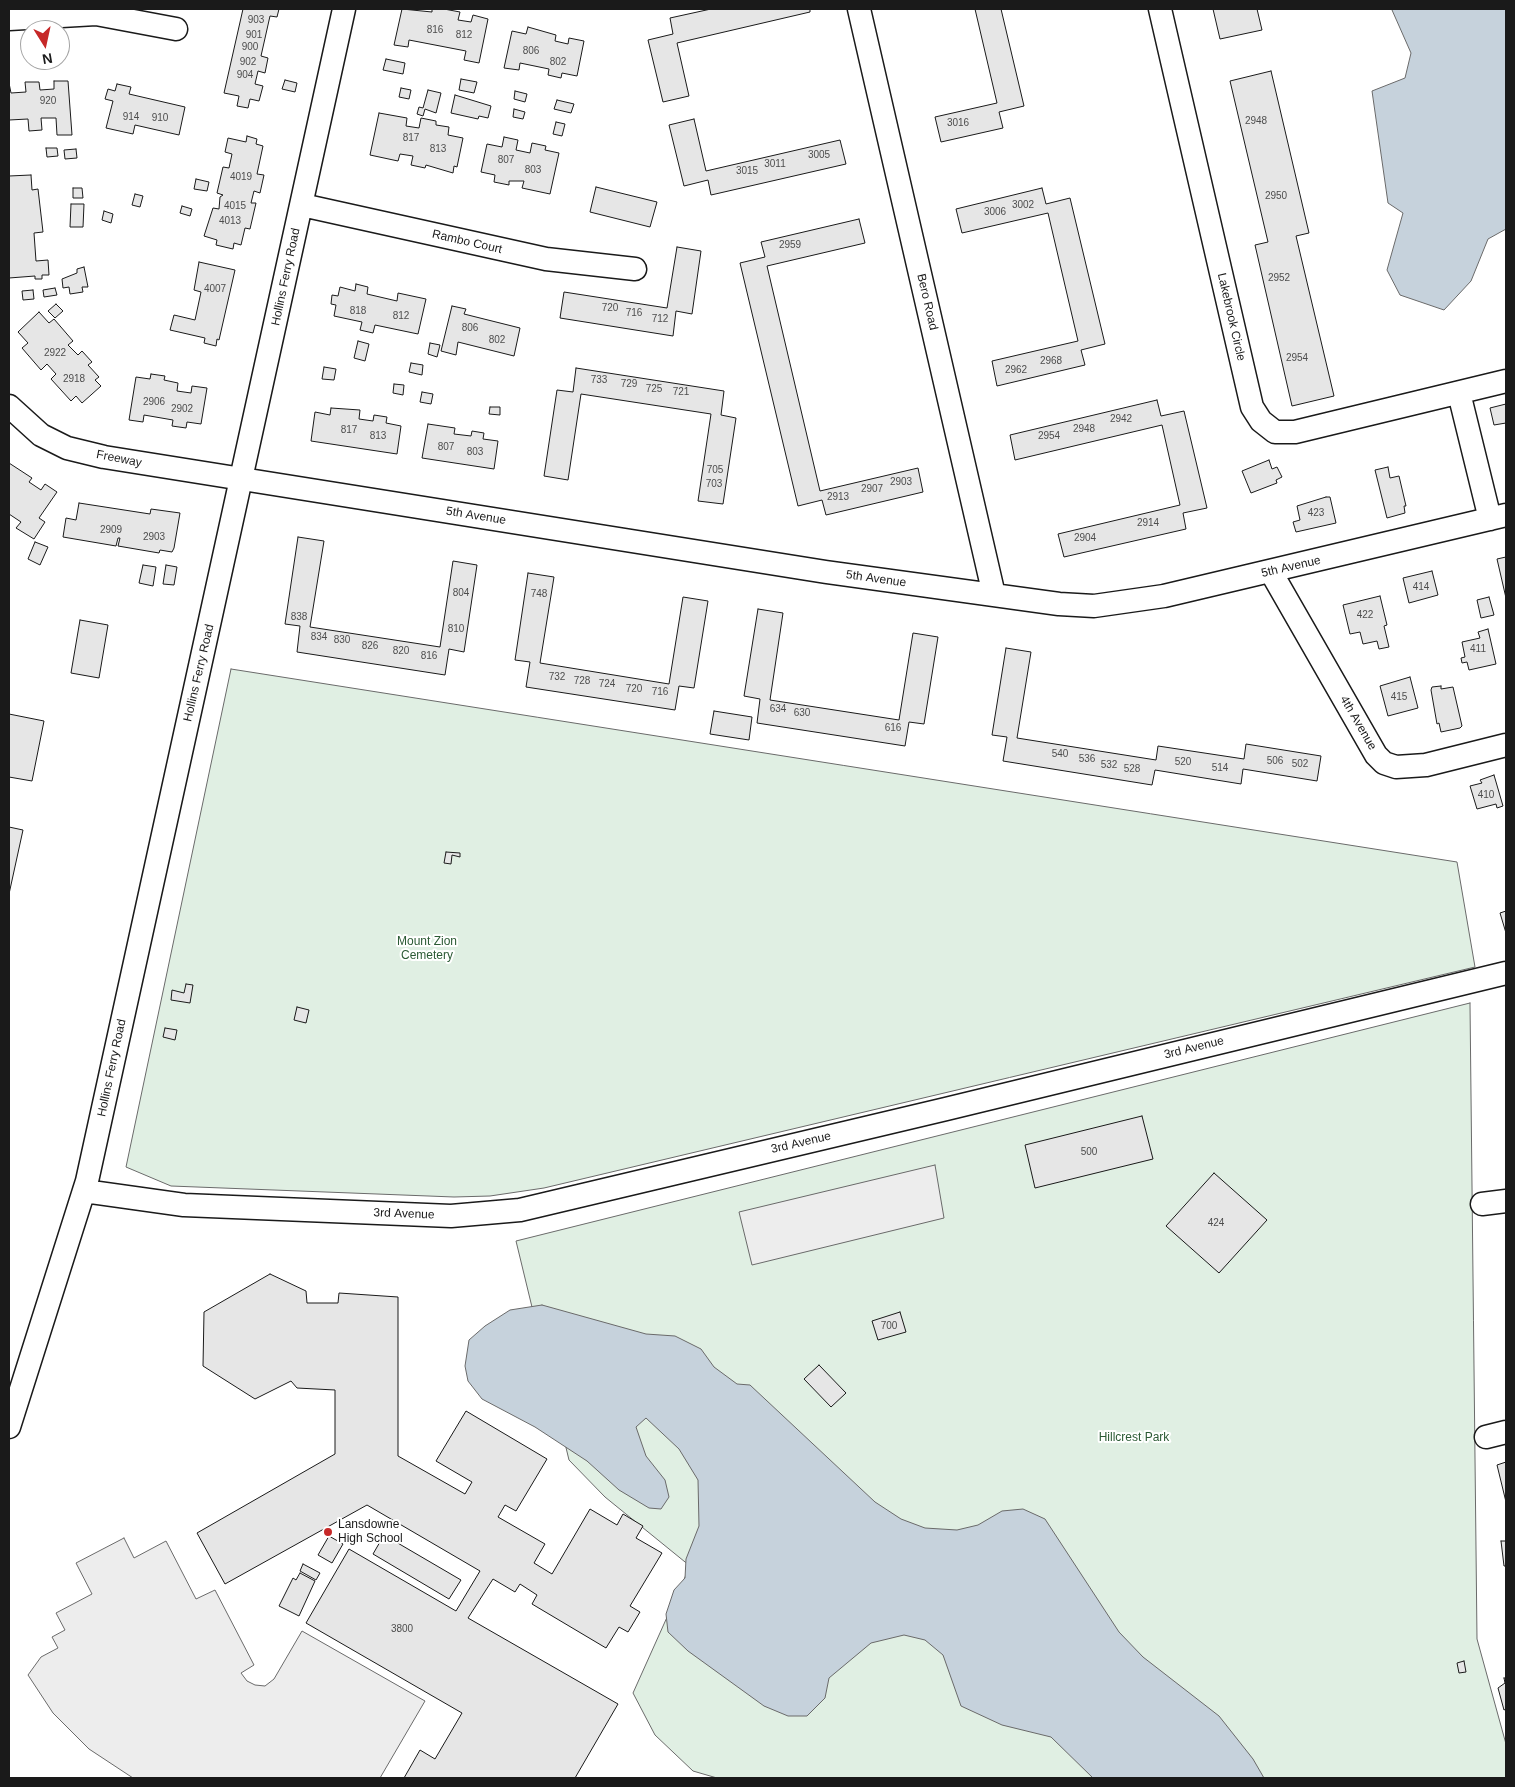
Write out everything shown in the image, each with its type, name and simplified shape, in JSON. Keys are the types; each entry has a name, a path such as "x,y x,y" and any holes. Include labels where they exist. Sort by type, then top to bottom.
{"street":[{"name":"Hollins Ferry Road","path":"9,1427 84,1191 242,481 344,9"},
{"name":"Bero Road","path":"859,9 994,595"},
{"name":"Lakebrook Circle","path":"1160,9 1252,406 1261,421 1275,432 1295,432 1506,381"},
{"path":"9,19 96,14 176,28"},
{"name":"Rambo Court","path":"302,205 546,259 634,269"},
{"path":"1459,393 1498,517"},
{"name":"Freeway","path":"9,406 41,435 67,448 104,457 242,481"},
{"name":"5th Avenue","path":"242,481 651,542 826,572 1058,604 1094,606 1164,596 1498,517"},
{"name":"4th Avenue","path":"1271,572 1376,755 1384,763 1396,767 1426,765 1506,745"},
{"name":"3rd Avenue","path":"84,1191 184,1205 450,1216 520,1210 1506,973"},
{"path":"1482,1204 1506,1201"},
{"name":"Hollins Ferry Road","path":"9,1385 38,1332"}],"green space":[{"name":"Mount Zion Cemetery","path":"231,669 1457,862 1475,967 544,1188 490,1196 454,1197 171,1186 126,1167"},
{"name":"Hillcrest Park","path":"1470,1003 1477,1639 1506,1744 1506,1778 717,1778 693,1771 655,1735 633,1693 690,1566 605,1497 569,1460 516,1241"}],"shaded area":[{"path":"1506,9 1506,229 1488,239 1471,281 1444,310 1400,295 1387,270 1403,213 1388,203 1372,91 1405,78 1411,53 1392,10"},
{"path":"935,1165 944,1218 752,1265 739,1212"},
{"path":"542,1305 646,1334 675,1336 701,1349 714,1367 737,1384 750,1385 875,1502 901,1519 925,1528 957,1530 978,1525 1002,1511 1023,1509 1045,1519 1119,1632 1143,1657 1219,1716 1253,1759 1264,1778 1093,1778 1051,1737 1002,1725 961,1706 943,1655 925,1640 904,1635 871,1643 829,1678 825,1698 807,1716 788,1716 764,1706 688,1651 668,1632 666,1614 674,1590 685,1578 686,1559 699,1526 698,1480 679,1449 646,1418 636,1427 646,1456 665,1480 669,1497 661,1509 649,1508 619,1490 587,1461 535,1427 482,1399 468,1381 465,1366 469,1340 485,1326 510,1310"},
{"path":"124,1538 134,1558 166,1541 196,1599 215,1590 254,1665 241,1673 247,1681 255,1685 265,1686 274,1679 302,1631 425,1701 380,1778 133,1778 89,1749 53,1713 28,1675 41,1657 58,1648 52,1637 65,1630 56,1613 92,1594 76,1563"}],"building":[{"path":"243,9 279,9 277,17 270,16 261,56 268,58 265,73 258,71 255,84 263,86 259,101 250,99 248,108 237,106 239,96 224,93"},
{"path":"402,9 432,12 432,9 444,9 460,12 458,20 471,22 473,15 488,19 479,63 464,60 466,51 409,40 408,47 394,45"},
{"path":"711,9 810,9 810,12 677,43 689,96 663,102 648,40 673,34 670,18"},
{"path":"975,9 1001,9 1024,106 999,112 1003,128 941,142 935,117 997,103"},
{"path":"1213,9 1257,9 1262,30 1220,39"},
{"path":"528,27 556,35 555,41 568,44 569,38 584,41 577,76 562,73 561,78 548,75 549,69 520,63 519,70 504,68 512,31 526,34"},
{"path":"386,59 405,63 403,74 383,70"},
{"path":"1271,71 1309,233 1296,236 1334,396 1292,406 1255,245 1268,242 1230,81"},
{"path":"461,79 477,82 474,93 459,90"},
{"path":"285,80 297,83 295,92 282,89"},
{"path":"54,81 68,81 72,135 57,135 56,118 41,118 42,130 29,131 28,119 9,120 9,83 11,93 26,92 25,82 39,82 40,90 54,89"},
{"path":"117,84 131,87 129,94 185,107 179,135 135,125 133,134 106,128 113,101 105,99 108,89 115,91"},
{"path":"401,88 411,90 409,99 399,97"},
{"path":"428,90 441,93 436,113 425,109 423,116 417,114 419,107 423,108"},
{"path":"515,91 527,94 525,102 514,99"},
{"path":"455,95 491,106 488,118 479,116 478,119 451,113"},
{"path":"557,100 574,104 571,113 554,109"},
{"path":"514,109 525,112 523,119 513,117"},
{"path":"379,113 407,118 406,126 419,128 421,118 436,121 436,125 449,127 448,135 463,138 457,167 454,166 453,173 426,165 425,168 411,165 413,156 400,154 398,161 370,155"},
{"path":"694,119 706,171 840,140 846,164 711,195 708,180 684,186 669,125"},
{"path":"556,122 565,124 562,136 553,134"},
{"path":"247,136 257,139 256,144 263,146 257,174 264,175 260,193 254,191 251,203 256,203 250,229 245,228 241,245 234,243 233,249 216,245 217,240 204,236 213,208 219,209 220,197 223,195 217,193 223,167 229,168 232,154 225,152 228,138 246,142"},
{"path":"504,137 518,140 516,150 530,153 532,143 546,146 545,150 559,153 550,194 522,188 524,181 509,181 509,185 494,182 495,175 481,172 487,144 502,147"},
{"path":"46,148 57,148 58,156 47,157"},
{"path":"76,149 77,158 65,159 64,150"},
{"path":"31,175 32,190 38,189 43,232 34,233 36,261 48,260 49,275 42,275 42,279 35,279 35,276 9,278 9,176"},
{"path":"196,179 209,182 207,191 194,189"},
{"path":"596,187 657,202 650,227 590,212"},
{"path":"73,188 82,188 83,198 73,198"},
{"path":"1042,188 1046,204 1070,198 1105,344 1081,350 1085,365 997,386 992,361 1078,341 1048,213 962,233 956,209"},
{"path":"135,194 143,196 140,207 132,205"},
{"path":"71,204 84,204 83,227 70,227"},
{"path":"182,206 192,209 190,216 180,213"},
{"path":"104,211 113,214 111,223 102,220"},
{"path":"859,219 865,243 767,266 820,491 918,468 923,492 826,515 822,500 798,506 740,263 765,257 761,242"},
{"path":"677,247 701,251 692,314 676,311 673,336 560,318 564,292 667,308"},
{"path":"199,262 235,270 216,346 204,343 205,338 170,330 174,315 195,320 201,292 194,290"},
{"path":"84,267 88,287 82,287 83,292 70,294 69,287 63,288 62,279 77,273 77,269"},
{"path":"356,284 368,287 367,294 397,301 398,293 426,299 418,334 375,325 373,333 360,330 362,322 334,316 336,305 331,304 332,295 338,296 340,287 355,291"},
{"path":"55,288 57,295 44,297 43,290"},
{"path":"33,290 34,299 23,300 22,291"},
{"path":"56,304 63,311 55,318 48,311"},
{"path":"452,306 466,309 464,314 520,328 514,356 458,342 456,355 441,351"},
{"path":"39,312 49,323 54,319 73,341 68,345 78,355 82,351 92,362 88,365 99,377 95,380 101,386 82,403 76,396 71,401 51,379 56,374 47,364 41,370 22,348 28,343 18,332"},
{"path":"358,341 369,344 365,361 354,358"},
{"path":"430,343 440,345 437,357 428,354"},
{"path":"411,363 423,365 422,375 409,372"},
{"path":"324,367 336,369 334,380 322,379"},
{"path":"576,368 724,391 721,415 736,418 723,504 698,501 711,414 581,394 568,480 544,476 557,390 573,392"},
{"path":"151,374 165,376 164,380 178,383 177,391 191,393 192,386 207,388 201,424 187,422 186,428 172,426 173,420 144,415 143,422 129,420 136,377 150,379"},
{"path":"394,384 404,385 403,395 393,393"},
{"path":"422,392 433,394 431,404 420,402"},
{"path":"1157,400 1161,416 1184,411 1207,508 1183,513 1186,529 1064,557 1058,534 1180,505 1162,425 1015,460 1010,435"},
{"path":"1506,404 1506,423 1494,425 1490,408"},
{"path":"490,407 500,407 500,415 489,414"},
{"path":"331,408 360,410 359,419 373,421 374,415 387,417 386,423 401,426 397,454 311,441 315,412 330,415"},
{"path":"428,424 455,428 454,434 471,436 472,431 484,433 483,439 498,441 494,469 422,458"},
{"path":"1269,460 1272,469 1277,467 1282,477 1276,480 1277,483 1251,493 1242,471"},
{"path":"9,463 32,478 29,482 41,490 45,484 57,492 39,518 45,522 34,539 16,528 21,522 9,514"},
{"path":"1388,467 1390,478 1399,476 1406,506 1404,506 1405,513 1387,518 1375,470"},
{"path":"1330,497 1336,523 1296,532 1293,522 1300,520 1297,506"},
{"path":"79,503 150,514 151,509 180,513 172,552 160,550 159,553 118,546 120,538 118,538 116,546 63,537 66,518 76,520"},
{"path":"298,537 324,541 310,627 440,647 453,561 477,565 464,652 449,649 445,675 297,652 300,626 285,624"},
{"path":"35,542 48,547 40,565 28,559"},
{"path":"1506,557 1506,598 1497,559"},
{"path":"143,565 156,567 153,586 139,583"},
{"path":"166,565 177,567 174,585 163,584"},
{"path":"1432,571 1438,595 1409,603 1403,578"},
{"path":"528,573 554,577 540,663 669,684 683,597 708,601 694,688 679,686 675,710 526,687 530,662 515,660"},
{"path":"1380,596 1387,625 1384,626 1389,647 1379,649 1377,641 1363,644 1360,632 1350,634 1343,605"},
{"path":"1489,597 1494,615 1481,618 1477,600"},
{"path":"758,609 783,613 770,700 899,720 913,633 938,637 924,724 909,722 905,746 757,723 760,699 744,696"},
{"path":"80,620 108,625 99,678 71,673"},
{"path":"1488,629 1496,664 1469,670 1467,662 1462,663 1461,658 1465,657 1462,642 1480,638 1478,632"},
{"path":"1006,648 1031,652 1017,738 1156,760 1158,746 1244,759 1246,744 1321,756 1317,781 1243,769 1241,784 1155,770 1152,785 1003,761 1007,737 992,735"},
{"path":"1410,677 1418,708 1388,716 1380,686"},
{"path":"1441,686 1441,689 1453,687 1462,726 1460,728 1441,732 1439,723 1437,724 1431,690 1432,687"},
{"path":"714,711 752,717 749,740 710,734"},
{"path":"9,714 44,721 32,781 9,777"},
{"path":"1494,775 1503,806 1497,808 1496,804 1477,809 1470,786 1482,783 1480,780"},
{"path":"9,827 23,830 9,894"},
{"path":"446,852 460,853 460,857 452,855 451,864 444,863"},
{"path":"1506,911 1506,933 1500,913"},
{"path":"186,984 193,985 190,1003 171,1000 172,990 184,993"},
{"path":"297,1007 309,1010 306,1023 294,1020"},
{"path":"165,1028 177,1030 175,1040 163,1037"},
{"path":"1142,1116 1153,1159 1035,1188 1025,1145"},
{"path":"1214,1173 1267,1220 1219,1273 1166,1226"},
{"path":"270,1274 306,1291 307,1303 338,1303 339,1293 398,1297 398,1456 465,1494 472,1482 436,1461 466,1411 547,1459 516,1511 505,1505 498,1517 545,1544 534,1563 552,1574 590,1509 617,1525 623,1514 643,1526 636,1538 662,1553 630,1606 640,1612 628,1632 619,1627 606,1648 532,1604 537,1595 520,1584 515,1592 493,1579 468,1618 618,1704 575,1778 404,1778 420,1750 435,1759 462,1713 306,1623 349,1549 456,1611 480,1571 367,1505 225,1584 197,1533 335,1454 335,1390 297,1388 291,1381 255,1399 203,1366 204,1312"},
{"path":"900,1312 906,1332 878,1340 872,1321"},
{"path":"819,1365 846,1393 831,1407 804,1379"},
{"path":"1506,1462 1506,1502 1497,1465"},
{"path":"384,1535 461,1580 449,1599 373,1554"},
{"path":"329,1536 343,1544 332,1563 318,1555"},
{"path":"1501,1541 1506,1541 1506,1566 1504,1566"},
{"path":"303,1564 320,1573 316,1580 300,1571"},
{"path":"300,1573 315,1581 299,1616 279,1606 293,1578 296,1580"},
{"path":"1464,1661 1466,1672 1459,1673 1457,1663"},
{"path":"1504,1678 1506,1678 1506,1709 1504,1710 1498,1688 1505,1683"}],"place":[{"name":"Lansdowne High School","path":"328,1532"}]}
